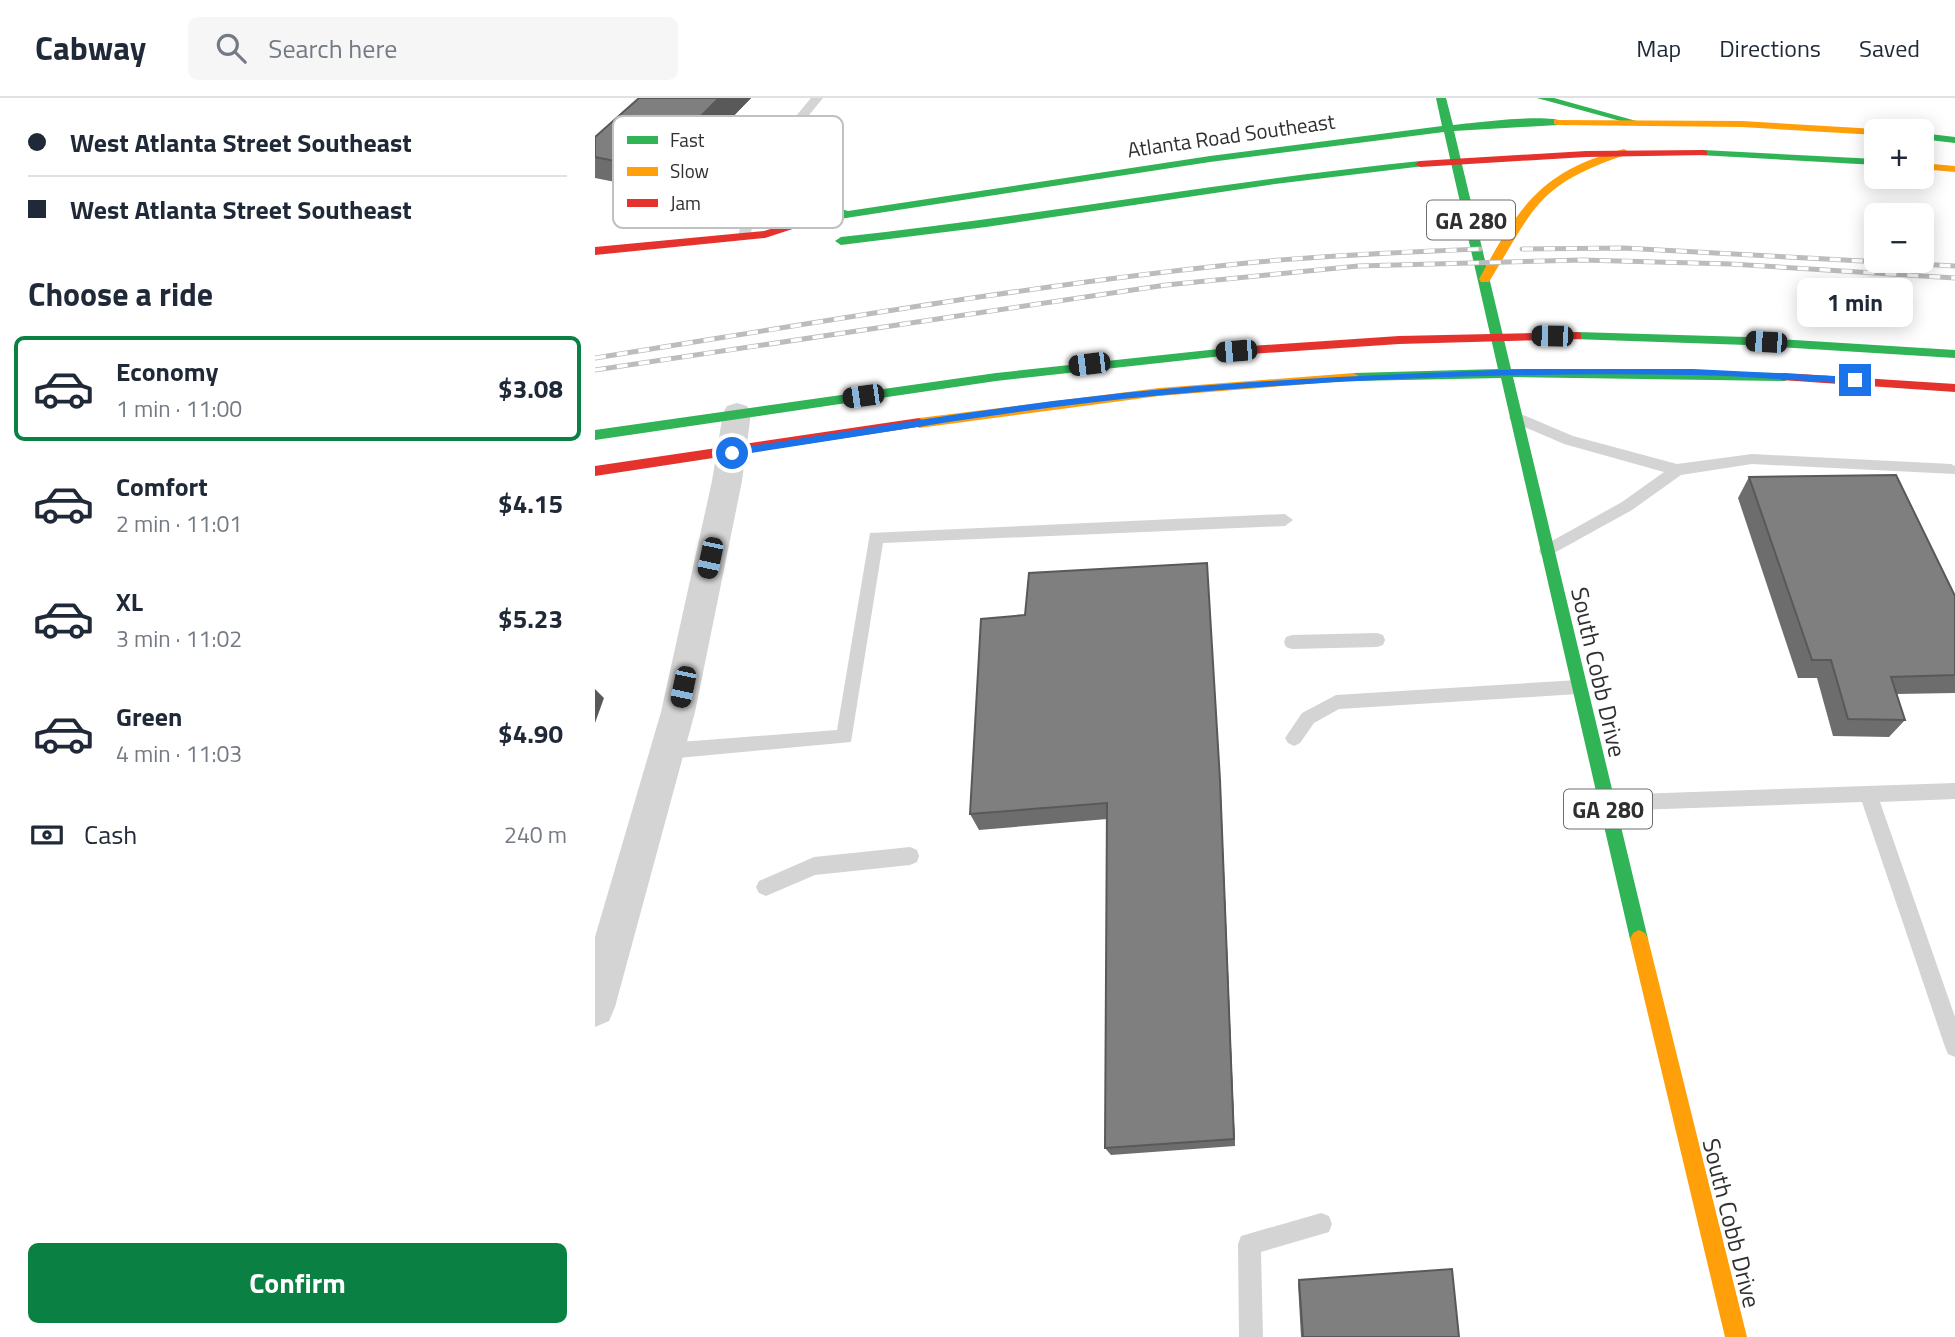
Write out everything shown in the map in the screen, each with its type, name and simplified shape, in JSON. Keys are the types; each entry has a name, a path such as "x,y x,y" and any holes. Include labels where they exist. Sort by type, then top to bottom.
{"main road":[{"name":"South Cobb Drive","path":"1441,98 1486,279 1578,687 1736,1337"},
{"path":"1542,98 1635,122"},
{"name":"Atlanta Road Southeast","path":"843,216 995,194 1201,158 1448,128 1526,122 1635,122 1742,124 1864,131"},
{"path":"1934,137 1955,139"},
{"path":"1486,279 1512,229 1541,190 1567,170 1624,152"},
{"path":"829,242 1043,218 1299,177 1456,160 1624,152 1739,154 1864,161"},
{"path":"1934,167 1955,169"},
{"path":"843,212 852,215"},
{"name":"Atlanta Road Southeast","path":"595,251 765,234 784,228"},
{"name":"Atlanta Road Southeast","path":"765,234 791,240"},
{"path":"595,435 1089,364 1338,343 1525,336 1679,339 1955,354"},
{"path":"595,471 732,453 920,422 1100,399 1340,379 1525,372 1693,372 1955,388"}],"street":[{"path":"595,1007 610,903 667,751 678,712 732,453 737,413"}],"lane":[{"path":"801,116 817,98"},
{"path":"744,236 746,228"},
{"path":"1516,417 1569,440 1677,470 1752,459 1951,470"},
{"path":"1547,551 1627,506 1677,470"},
{"path":"667,751 845,737 876,537 1285,520"},
{"path":"1292,642 1377,640"},
{"path":"1294,738 1302,724 1328,705 1344,701 1578,687"},
{"path":"1606,803 1955,791"},
{"path":"1868,794 1955,1047"},
{"path":"766,887 814,866 910,856"},
{"path":"1251,1337 1249,1244 1321,1224"}],"building":[{"path":"639,98 719,98 701,116 619,116"},
{"path":"613,121 613,161 595,157 595,137"},
{"path":"1896,475 1955,596 1955,675 1891,677 1905,720 1848,719 1831,660 1812,660 1749,477"},
{"path":"1207,563 1220,780 1234,1139 1105,1148 1107,803 970,814 981,619 1025,615 1029,573"},
{"path":"1452,1269 1459,1337 1303,1337 1299,1280"}],"railway":[{"path":"1522,249 1623,248 1955,266"},
{"path":"595,358 1091,281 1313,257 1480,249"},
{"path":"595,370 1166,285 1358,266 1582,260 1731,264 1955,278"}],"traffic: fast":[{"path":"1441,98 1639,939"},
{"path":"1542,98 1635,122"},
{"path":"843,215 1273,150 1447,129 1558,122"},
{"path":"1934,138 1955,140"},
{"path":"1703,153 1864,161"},
{"path":"841,241 1275,181 1420,164"},
{"path":"1577,336 1747,341 1955,354"},
{"path":"595,435 996,377 1237,351"},
{"path":"1354,377 1557,372 1785,377"}],"traffic: slow":[{"path":"1558,122 1742,124 1864,131"},
{"path":"1485,279 1524,212 1538,196 1572,172 1624,152"},
{"path":"1934,167 1955,169"},
{"path":"919,423 1159,392 1354,377"},
{"path":"1639,939 1736,1337"}],"traffic: jam":[{"path":"1420,164 1586,154 1703,153"},
{"path":"595,251 765,234 784,228"},
{"path":"1237,351 1399,340 1577,336"},
{"path":"1785,377 1955,388"},
{"path":"595,471 919,423"}],"route":[{"path":"732,453 1010,410 1161,392 1281,382 1525,372 1693,372 1855,380"}]}
